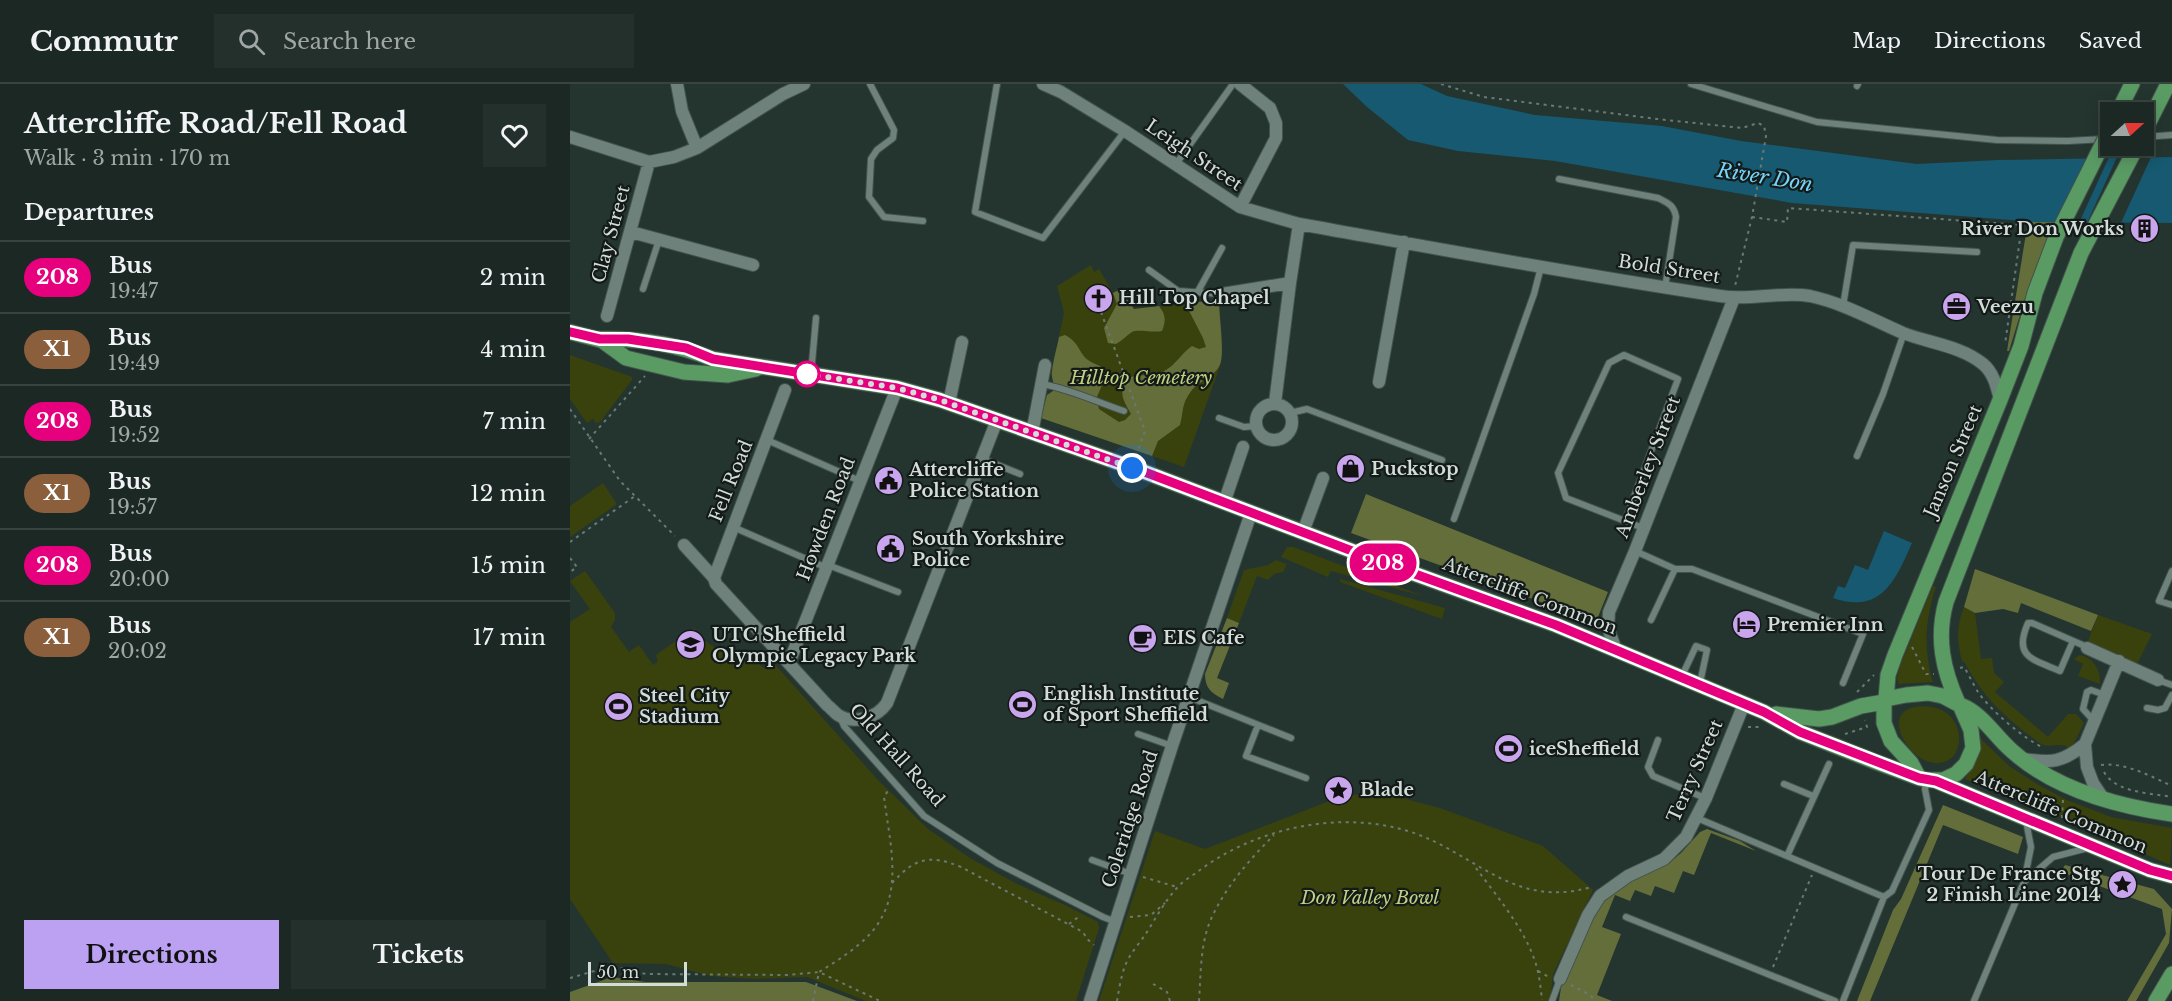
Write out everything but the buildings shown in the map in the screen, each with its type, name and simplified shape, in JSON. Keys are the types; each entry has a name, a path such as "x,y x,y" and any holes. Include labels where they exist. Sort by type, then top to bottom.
{"main road":[{"path":"2123,102 2132,84"},
{"path":"2154,111 2168,84"},
{"name":"Janson Street","path":"1885,701 1888,675 1928,571 2021,346 2035,293 2056,237 2100,149"},
{"path":"1959,704 1943,696 1928,693 1898,696 1885,701 1884,723 1890,741 1927,780 1950,778 1962,770 1973,748 1971,730 1945,671 1940,632 1946,602 2082,253 2132,156"},
{"name":"Attercliffe Common","path":"570,332 600,339 650,357 685,362 713,359 897,388 949,403 1132,468 1556,625 1764,712 1800,732 2056,830 2150,870 2172,876"},
{"name":"Attercliffe Common","path":"600,339 626,358 684,372 728,375 765,367"},
{"name":"Attercliffe Common","path":"1764,712 1819,718 1832,717 1861,706 1885,701"},
{"name":"Attercliffe Common","path":"1959,704 1986,722 2011,750 2023,759 2069,786 2127,806 2172,814"},
{"path":"2156,1001 2172,974"}],"street":[{"path":"677,84 682,111 697,148"},
{"path":"570,137 650,162 674,158 697,148 783,94 804,84"},
{"name":"Leigh Street","path":"1043,84 1063,88 1240,207 1299,224"},
{"path":"1240,84 1270,108 1276,123 1276,138 1240,207"},
{"name":"Clay Street","path":"607,316 650,162"},
{"path":"1275,404 1299,224"},
{"name":"Bold Street","path":"1299,224 1734,298 1811,296 1843,306 1904,333 1971,356 1986,366 1996,383 2000,400"},
{"path":"631,232 753,265"},
{"path":"1379,381 1404,242"},
{"path":"1221,294 1290,283"},
{"name":"Amberley Street","path":"1616,650 1608,628 1609,612 1734,298"},
{"path":"949,403 962,342"},
{"path":"1032,433 1046,365"},
{"name":"Howden Road","path":"789,663 897,388"},
{"name":"Fell Road","path":"715,581 732,527 785,390"},
{"path":"1275,404 1281,405 1290,413 1289,432 1279,439 1267,438 1258,431 1256,426 1260,410 1264,406 1275,404"},
{"path":"839,716 855,720 864,719 874,716 887,703 997,420"},
{"path":"1224,503 1243,447"},
{"path":"1303,532 1323,478"},
{"name":"Coleridge Road","path":"1090,1001 1172,746 1251,513"},
{"name":"Old Hall Road","path":"684,545 839,716"},
{"path":"2087,648 2158,680"},
{"path":"2103,798 2093,783 2087,767 2085,744 2119,662"},
{"name":"Terry Street","path":"1560,979 1587,915 1600,896 1628,876 1670,855 1683,842 1706,798 1744,704"},
{"path":"2023,759 2050,763 2068,757 2085,744"}],"lane":[{"path":"870,84 894,130 893,138 877,150 871,159 868,197 884,217 923,221"},
{"path":"998,84 975,212 1043,238 1125,131"},
{"path":"1176,165 1233,84"},
{"path":"1691,84 1817,122 1997,140 2068,141 2100,139"},
{"path":"2154,134 2172,135"},
{"path":"1558,179 1658,198 1675,209 1676,218 1665,288"},
{"path":"643,289 659,240"},
{"path":"1843,306 1853,245 1977,252"},
{"path":"1197,292 1222,248"},
{"path":"1454,519 1530,305 1541,266"},
{"path":"1149,270 1178,291 1221,294"},
{"path":"811,375 816,318"},
{"path":"1857,456 1883,394 1904,333"},
{"path":"1626,521 1678,379 1624,355 1609,363 1558,473 1566,498 1643,528"},
{"path":"1042,384 1064,388 1124,411"},
{"path":"1290,413 1307,409 1442,460"},
{"path":"1219,418 1244,428 1256,426"},
{"path":"767,440 860,481"},
{"path":"982,459 1020,474"},
{"path":"732,527 827,567 898,592"},
{"path":"1635,551 1675,569 1692,569 1863,634 1844,683"},
{"path":"1651,620 1675,569"},
{"path":"2172,571 2159,601 2172,605"},
{"path":"2073,641 2060,671 2026,654 2021,638 2028,623 2032,623 2073,641 2087,648"},
{"path":"1681,678 1702,647 1700,685"},
{"path":"2158,680 2172,685"},
{"path":"2094,722 2083,709 2087,692 2091,690 2105,695"},
{"path":"2147,708 2158,710 2165,708 2172,695"},
{"path":"1189,697 1291,738"},
{"name":"Old Hall Road","path":"839,716 844,726 924,816 997,863 1116,922"},
{"path":"1258,725 1246,756 1306,778"},
{"path":"1138,734 1172,746"},
{"path":"1658,740 1648,767 1649,772 1653,776 1706,798"},
{"path":"1787,856 1829,764"},
{"path":"1843,1001 1884,897 1892,891 1929,810 1925,789 1927,780"},
{"path":"1784,784 1813,796"},
{"path":"1697,818 1884,897"},
{"path":"1974,1001 2024,882 2031,848 2025,818"},
{"path":"2024,882 2053,857 2095,847"},
{"path":"1092,860 1131,874"},
{"path":"1626,917 1835,1001"},
{"path":"1552,1001 1560,979"}],"path":[{"path":"1440,84 1484,97 1742,128 1758,123 1764,126 1766,136 1755,201 1734,298"},
{"path":"1752,217 1787,222 1788,208"},
{"path":"1101,312 1145,431 1132,468"},
{"path":"589,439 648,373"},
{"path":"570,409 620,481 684,545"},
{"path":"570,542 635,496"},
{"path":"570,558 577,567 570,572"},
{"path":"1901,640 1914,648 1926,674 1931,675 1964,667 1979,693 2000,715 2021,733 2047,749"},
{"path":"1838,747 1845,733 1867,727 1861,706"},
{"path":"2172,786 2124,766 2099,765 2108,779 2129,789 2172,796"},
{"path":"570,978 612,966 646,974 788,975 819,972 859,945 877,925 890,903 894,871 884,797 896,782"},
{"path":"2056,830 2062,817 2063,799 2069,786"},
{"path":"1117,1001 1125,965 1177,887 1209,862 1243,843 1277,833 1325,823 1362,823 1410,832 1517,887 1552,892 1596,886"},
{"path":"1199,1001 1203,948 1212,916 1251,859 1277,833"},
{"path":"892,883 907,867 924,860 944,860 1053,915 1083,932 1094,945 1107,948"},
{"path":"1475,866 1530,947 1538,971 1542,1001"},
{"path":"1770,975 1815,868"},
{"path":"1131,874 1177,887"},
{"path":"1116,922 1130,917 1152,915 1168,902"},
{"path":"813,1001 819,972"},
{"path":"819,972 880,1001"},
{"path":"1560,979 1590,995 1596,1001"},
{"path":"1153,984 1167,992 1170,1001"}],"green space":[{"path":"2028,221 2057,222 2024,302 2009,351 2007,351"},
{"name":"Hilltop Cemetery","path":"1091,265 1094,272 1099,269 1113,293 1120,289 1134,309 1219,300 1221,363 1184,467 1041,418 1047,395 1054,389 1051,374 1064,313 1057,286"},
{"path":"1120,289 1134,309 1159,306 1165,318 1162,331 1135,331 1116,344 1108,343 1104,328 1117,304 1113,293"},
{"path":"1219,300 1222,348 1219,366 1188,395 1184,403 1180,425 1158,441 1152,456 1041,418 1047,395 1053,391 1052,372 1059,337 1065,335 1070,338 1088,360 1105,369 1106,376 1096,399 1099,409 1119,422 1131,414 1123,396 1127,378 1163,372 1192,346 1199,349 1206,347 1185,303"},
{"path":"570,355 632,377 600,422 596,423 593,419 587,423 570,399"},
{"path":"603,483 617,504 570,537 570,506"},
{"path":"1366,494 1608,592 1596,622 1351,533"},
{"path":"1287,547 1293,547 1423,596 1331,571 1328,577 1281,557"},
{"path":"1276,560 1287,564 1283,572 1274,574 1268,580 1257,576 1239,623 1227,618 1244,570 1268,565"},
{"path":"1975,569 2098,615 2091,631 2021,603 2018,613 2003,609 1975,613 1964,607"},
{"path":"585,571 615,613 615,620 611,627 629,652 639,645 653,665 658,661 656,655 694,628 709,644 730,653 745,653 746,656 749,654 763,668 771,660 878,780 928,829 970,858 1017,884 1098,922 1099,928 1076,1001 866,1001 807,977 756,979 711,976 666,964 613,963 570,899 570,622 590,609 570,581"},
{"path":"1340,579 1445,608 1442,619 1340,582"},
{"path":"1933,586 1936,587 1929,611 1927,646 1933,682 1899,684 1897,679 1900,666"},
{"path":"1964,607 1975,613 1981,659 1992,658 1994,673 2004,682 1995,692 2048,737 2068,714 2076,714 2084,723 2074,743 2068,749 2063,745 2041,744 2007,717 1980,687 1962,661 1960,654 1959,627"},
{"path":"2098,615 2152,634 2137,664 2088,641"},
{"path":"1227,618 1239,623 1217,678 1229,683 1223,699 1210,690 1205,674"},
{"path":"2079,655 2088,658 2095,665 2100,684 2078,676 2083,664 2074,659"},
{"path":"1924,706 1935,708 1950,716 1958,729 1957,751 1947,761 1928,762 1909,747 1902,736 1899,726 1901,716 1909,709"},
{"path":"1979,737 2009,766 2067,800 2111,817 2172,828 2170,865 2066,819 1965,779 1978,757"},
{"name":"Don Valley Bowl","path":"1366,793 1398,797 1440,808 1543,846 1593,890 1553,974 1550,1001 1099,1001 1155,831 1205,849 1340,797"},
{"path":"1943,805 2023,837 2018,854 1943,825 1870,1001 1857,1001 1893,910 1901,899"},
{"path":"1707,829 1740,841 1756,851 1711,833 1694,875 1683,871 1674,893 1655,886 1651,896 1635,890 1630,901 1615,895 1602,927 1621,934 1597,995 1612,1001 1559,1001 1563,974 1595,907 1620,887 1669,863 1700,832"},
{"path":"2065,865 2154,889 2172,909 2169,943 2136,1001 2127,1001 2166,934 2162,909 2061,872"},
{"path":"612,977 645,982 806,982 857,1001 570,1001 570,992"}],"water":[{"name":"River Don","path":"1343,84 1421,84 1447,96 1535,115 1662,126 1741,141 1917,164 2172,157 2172,223 2036,222 1792,203 1555,161 1458,151 1408,140"},
{"path":"1884,531 1912,543 1893,581 1875,598 1864,602 1833,598 1838,586 1845,588 1855,565 1868,570"}],"pier":[{"path":"2087,156 2110,156 2078,225 2055,225"},
{"path":"2118,156 2152,156 2120,225 2086,225"}],"bus line":[{"name":"208","path":"570,332 600,339 628,339 686,348 713,359 897,388 940,400 1142,471 1368,557 1556,625 1764,712 1800,732 1919,778 1936,781 2150,870 2172,876"}],"place":[{"name":"River Don Works","path":"2145,229"},
{"name":"Hill Top Chapel","path":"1098,298"},
{"name":"Veezu","path":"1956,307"},
{"name":"Puckstop","path":"1350,469"},
{"name":"Attercliffe Police Station","path":"888,480"},
{"name":"South Yorkshire Police","path":"891,549"},
{"name":"Premier Inn","path":"1746,625"},
{"name":"EIS Cafe","path":"1142,638"},
{"name":"UTC Sheffield Olympic Legacy Park","path":"691,645"},
{"name":"English Institute of Sport Sheffield","path":"1022,704"},
{"name":"Steel City Stadium","path":"618,706"},
{"name":"iceSheffield","path":"1508,749"},
{"name":"Blade","path":"1339,790"},
{"name":"Tour De France Stg 2 Finish Line 2014","path":"2122,884"}],"route":[{"path":"807,374 897,388 940,400 1132,468"}]}
